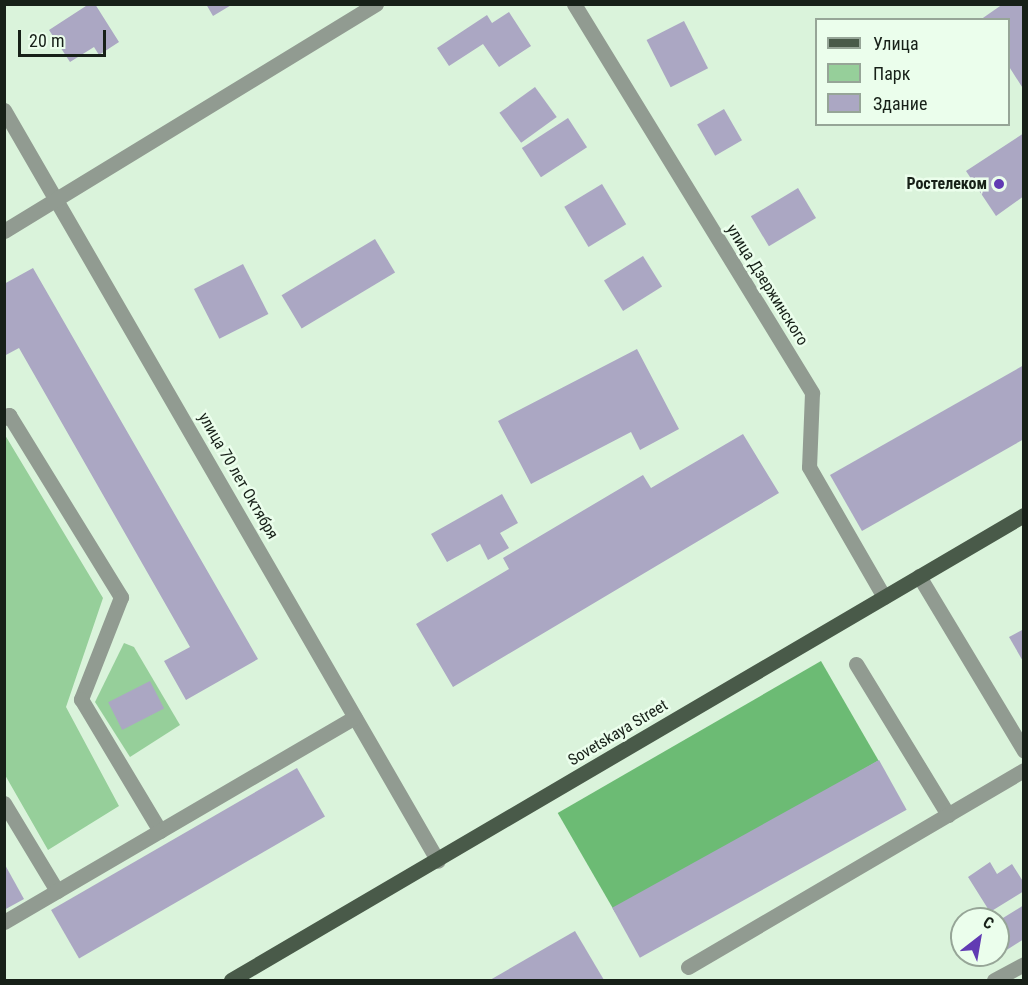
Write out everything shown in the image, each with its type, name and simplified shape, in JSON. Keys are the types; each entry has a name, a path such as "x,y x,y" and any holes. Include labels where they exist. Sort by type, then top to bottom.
{"main road":[{"name":"Sovetskaya Street","path":"231,981 1023,515"}],"street":[{"path":"4,231 376,4"},
{"name":"улица Дзержинского","path":"574,4 812,393 808,467 884,597"},
{"name":"улица 70 лет Октября","path":"4,110 58,199 438,861"},
{"path":"4,418 9,416 121,597 81,699 159,831"},
{"path":"919,576 1023,751"},
{"path":"856,663 948,815"},
{"path":"4,922 355,717"},
{"path":"688,967 1023,770"},
{"path":"4,803 57,891"},
{"path":"994,981 1023,964"}],"green space":[{"path":"5,435 103,598 66,707 119,806 48,850 5,775"},
{"path":"124,643 134,647 180,725 130,757 95,702"},
{"path":"821,661 878,761 615,913 558,813"}],"building":[{"path":"89,4 95,4 119,42 99,55 94,47 70,62 49,30"},
{"path":"206,4 233,4 213,16"},
{"path":"1003,4 1024,4 1024,90 1010,68 1010,18 983,18"},
{"path":"509,12 531,46 499,67 483,44 449,66 437,48 487,15 492,23"},
{"path":"684,21 708,68 671,87 647,40"},
{"path":"535,87 557,117 521,143 499,113"},
{"path":"724,109 742,140 715,156 697,124"},
{"path":"568,118 587,147 541,177 522,148"},
{"name":"Ростелеком","path":"1024,133 1024,196 996,216 966,171"},
{"path":"602,184 626,224 588,247 564,207"},
{"path":"798,188 816,218 769,246 751,216"},
{"path":"375,239 395,272 302,329 282,295"},
{"path":"643,256 662,287 623,311 604,280"},
{"path":"243,264 268,314 219,339 194,289"},
{"path":"33,268 258,659 186,700 164,661 190,647 19,348 4,356 4,284"},
{"path":"637,349 679,429 640,450 631,432 531,484 498,421"},
{"path":"1024,365 1024,439 862,531 830,475"},
{"path":"743,434 779,493 453,687 416,624 509,569 503,558 643,475 651,488"},
{"path":"502,494 518,523 500,533 509,548 488,560 480,544 447,562 431,534"},
{"path":"1024,629 1024,663 1009,637"},
{"path":"150,681 164,709 122,730 108,702"},
{"path":"879,760 907,810 640,958 612,908"},
{"path":"297,768 325,816 79,958 51,910"},
{"path":"990,862 997,874 1012,864 1024,883 1024,891 998,907 987,907 968,877"},
{"path":"4,863 24,899 4,910"},
{"path":"1024,905 1024,939 1010,948 1010,914"},
{"path":"575,931 604,980 490,980"}],"place":[{"name":"Ростелеком","path":"999,184"}]}
